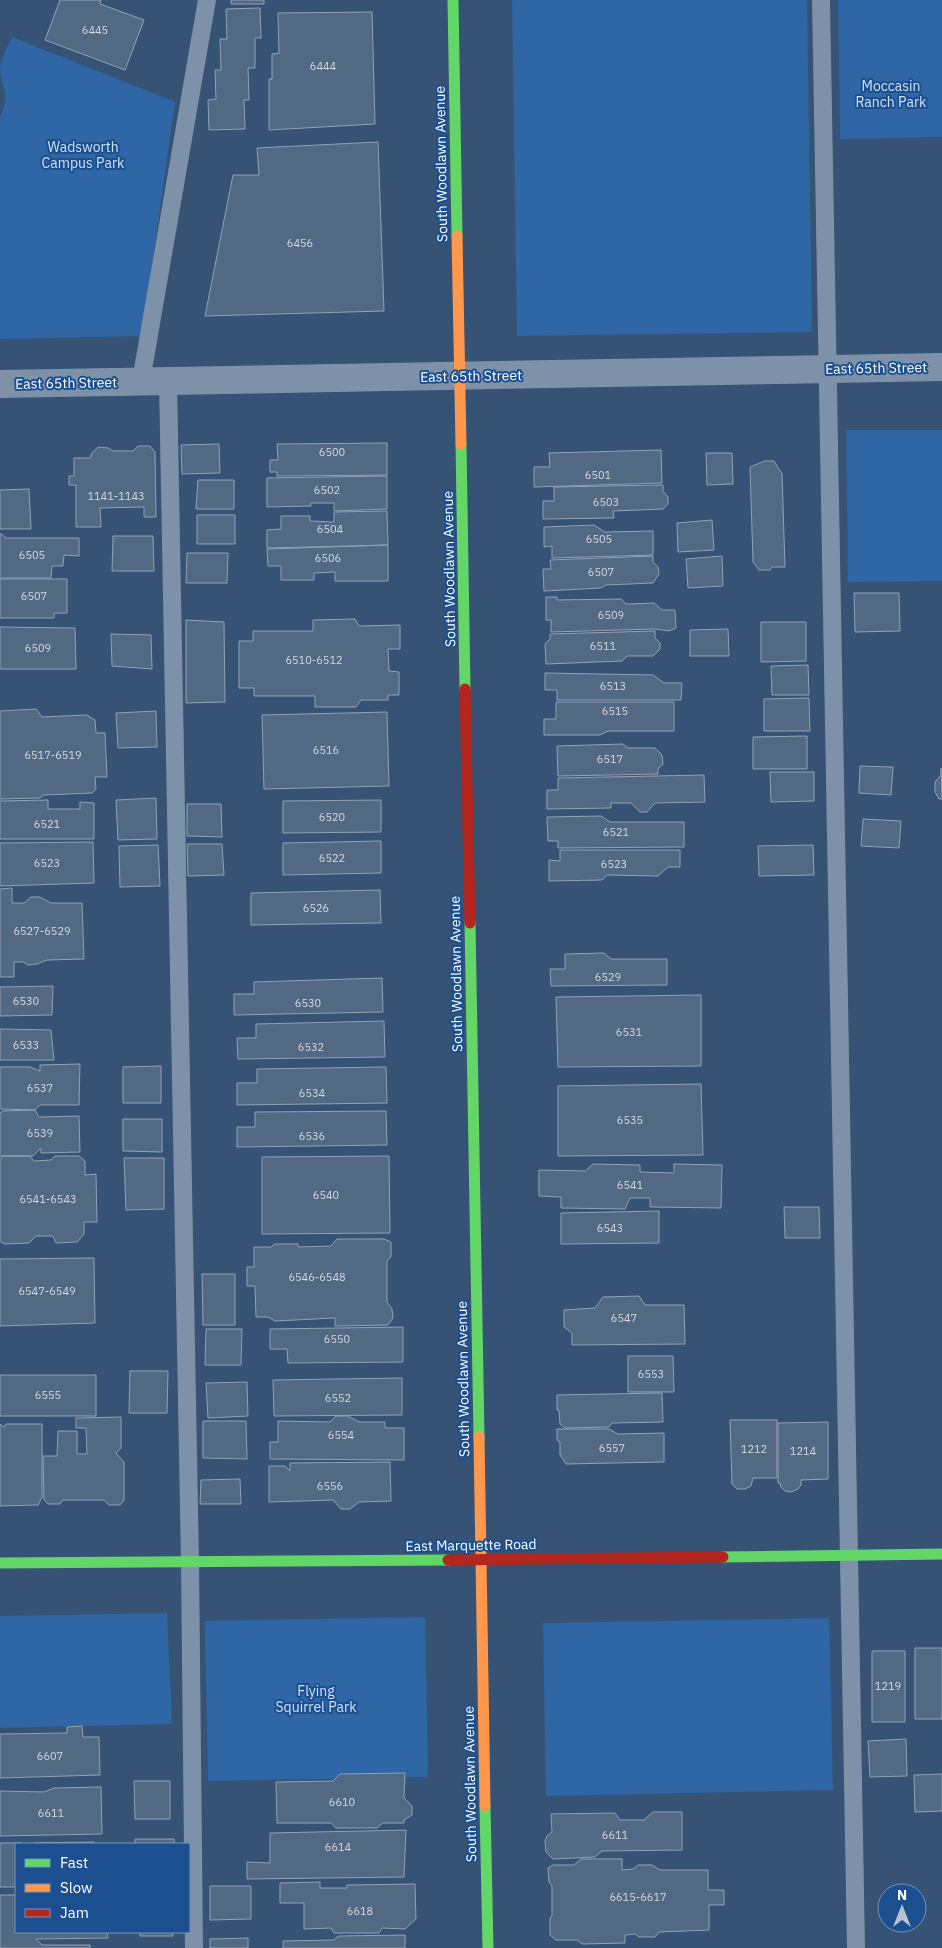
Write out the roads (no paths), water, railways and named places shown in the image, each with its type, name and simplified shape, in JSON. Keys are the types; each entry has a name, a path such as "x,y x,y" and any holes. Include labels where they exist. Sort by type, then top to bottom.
{"street":[{"name":"South Woodlawn Avenue","path":"454,0 488,1948"},
{"name":"East 65th Street","path":"0,384 942,367"},
{"name":"East Marquette Road","path":"0,1563 481,1560 942,1554"}],"lane":[{"path":"141,381 207,0"},
{"path":"821,0 856,1948"},
{"path":"168,381 190,1562 194,1948"}],"park label":[{"name":"Moccasin Ranch Park","path":"891,94"},
{"name":"Wadsworth Campus Park","path":"83,156"},
{"name":"Flying Squirrel Park","path":"316,1699"}]}
